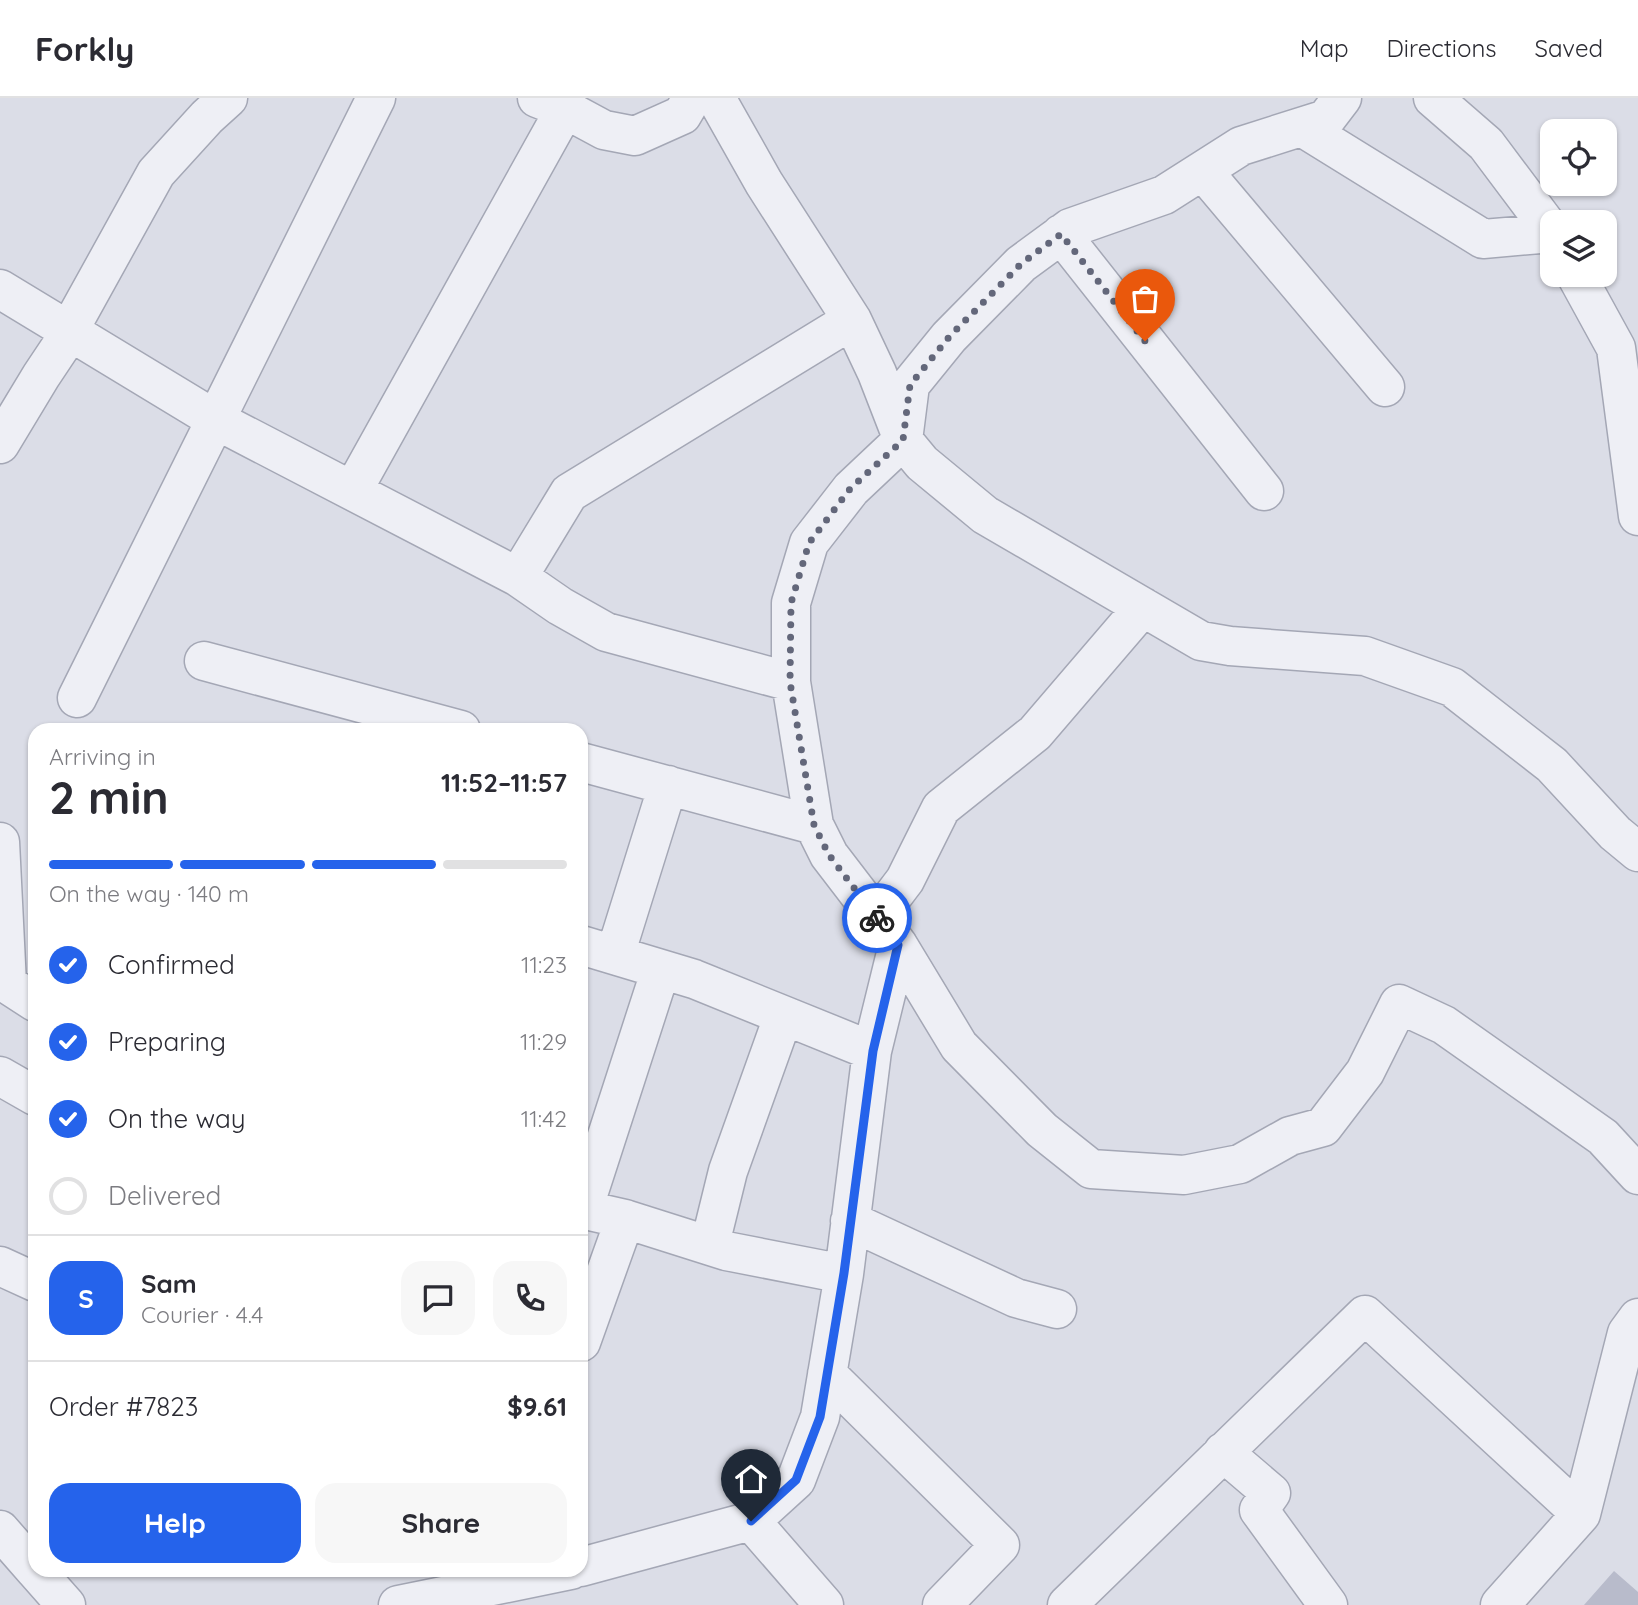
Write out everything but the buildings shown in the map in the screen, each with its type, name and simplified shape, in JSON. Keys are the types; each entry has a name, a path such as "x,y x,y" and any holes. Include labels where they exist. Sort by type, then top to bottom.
{"street":[{"path":"0,444 71,331 133,210 156,173 228,98"},
{"path":"77,698 376,98"},
{"path":"716,98 764,183 852,320 877,373 903,440 922,463 985,515 1201,641 1230,646 1365,656 1452,687 1552,765 1615,833 1638,852"},
{"path":"1342,98 1326,120 1241,146 1164,195 1070,228 1021,264 949,337 910,385 903,440 850,489 809,543 791,603 790,682 814,825 829,855 887,931 959,1046 1042,1130 1091,1169 1184,1175 1240,1164 1290,1136 1323,1127 1365,1072 1399,1003 1444,1025 1603,1137 1638,1175"},
{"path":"1433,98 1486,145 1540,217"},
{"path":"353,490 551,104 604,130 635,136 681,104"},
{"path":"1302,127 1483,239 1540,234"},
{"path":"1203,171 1385,387"},
{"path":"1061,234 1264,491"},
{"path":"1583,287 1629,369 1638,516"},
{"path":"0,289 216,420 519,577 560,607 606,632 790,682"},
{"path":"519,577 569,493 852,320"},
{"path":"588,1564 751,1521 796,1480 820,1417 844,1273 887,931 905,880 941,808 1035,733 1143,607"},
{"path":"204,661 435,723"},
{"path":"588,764 814,825"},
{"path":"668,785 598,950 694,979 873,1051"},
{"path":"0,842 7,984 28,998"},
{"path":"588,1191 661,969"},
{"path":"710,1244 729,1171 783,1017"},
{"path":"0,1076 28,1092"},
{"path":"588,1210 710,1244 726,1251 844,1273"},
{"path":"588,1322 625,1219"},
{"path":"850,1222 1016,1298 1057,1309"},
{"path":"0,1266 28,1279"},
{"path":"1067,1605 1364,1315 1581,1514"},
{"path":"1500,1605 1581,1514 1627,1333 1638,1318"},
{"path":"827,1374 1000,1545 942,1605"},
{"path":"1223,1452 1271,1493 1259,1510 1328,1605"},
{"path":"751,1521 824,1605"},
{"path":"0,1530 28,1562"},
{"path":"41,1577 66,1605"},
{"path":"414,1591 514,1577"}],"way so far":[{"path":"877,918 829,855 814,825 790,682 791,603 809,543 850,489 903,440 910,385 949,337 1021,264 1061,234 1145,341"}],"route":[{"path":"751,1521 796,1480 820,1417 844,1273 873,1051 898,945 877,918"}]}
